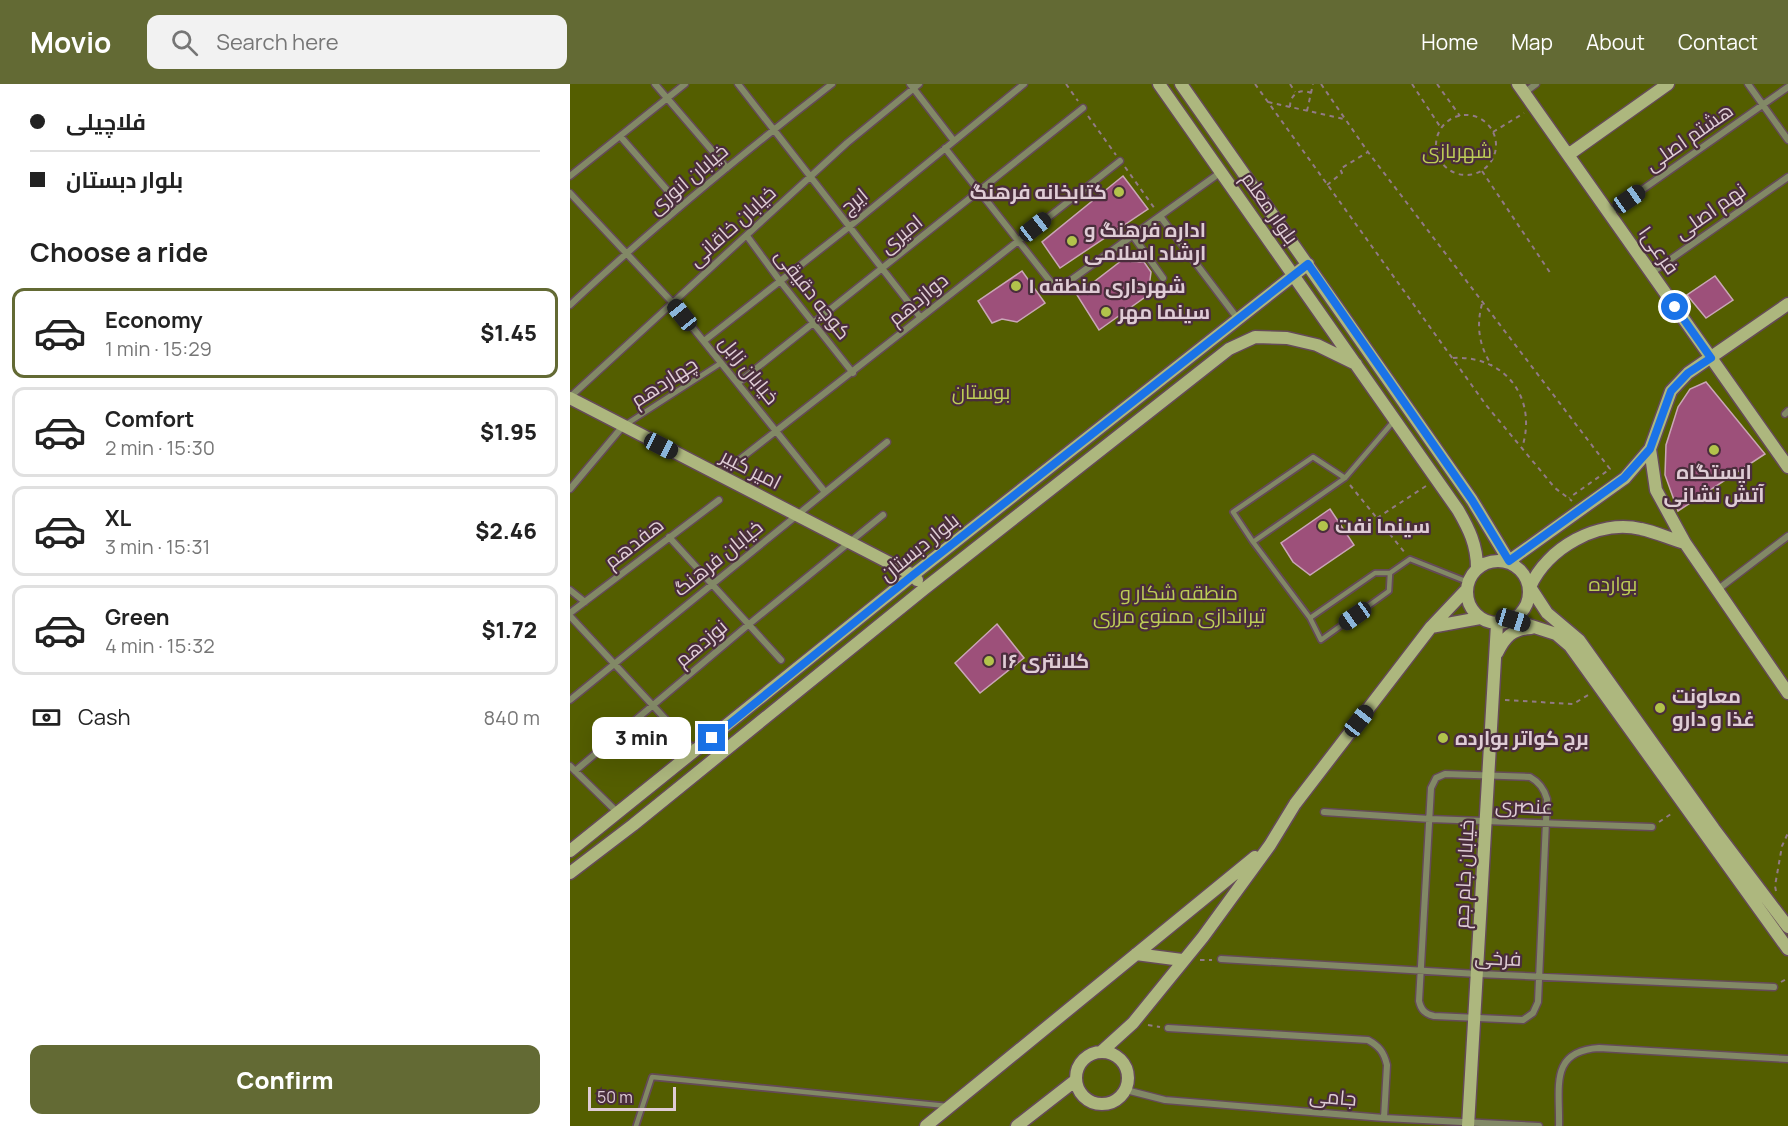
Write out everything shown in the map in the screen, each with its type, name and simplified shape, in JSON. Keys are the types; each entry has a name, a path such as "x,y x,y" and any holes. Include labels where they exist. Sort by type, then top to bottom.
{"street":[{"path":"655,84 727,168"},
{"path":"570,176 685,84"},
{"path":"738,84 920,317"},
{"name":"خیابان انوری","path":"570,305 626,252 773,129 832,84"},
{"name":"ایرج","path":"704,341 1024,84"},
{"name":"بلوار معلم","path":"1159,84 1458,510 1473,536 1477,552 1477,568"},
{"name":"بلوار معلم","path":"1181,84 1472,500 1509,561"},
{"path":"1521,88 1536,84"},
{"path":"1568,155 1668,84"},
{"path":"1748,84 1788,141"},
{"path":"914,85 954,141"},
{"name":"خیابان خاقانی","path":"570,397 847,143 914,85"},
{"name":"هشتم اصلی","path":"1609,213 1788,87"},
{"name":"فرعی۱","path":"1521,88 1788,467"},
{"name":"امیری","path":"738,383 883,270 1083,108"},
{"path":"620,136 681,206"},
{"path":"945,148 1057,290 1221,172"},
{"name":"دوازدهم","path":"735,462 853,373 920,317 1120,160"},
{"name":"نهم اصلی","path":"1652,273 1788,177"},
{"name":"خیابان زابل","path":"570,193 672,302 825,492"},
{"path":"1160,216 1238,319"},
{"name":"کوچه دقیقی","path":"747,236 853,373"},
{"path":"1133,236 1163,278"},
{"name":"بلوار دبستان","path":"570,851 696,752 913,575 1308,264"},
{"path":"1509,561 1624,478 1650,449 1671,391 1688,373 1788,304"},
{"name":"بلوار دبستان","path":"570,873 924,589 1229,349 1255,336 1287,338 1317,345 1356,364"},
{"name":"امیر کبیر","path":"570,397 913,575"},
{"path":"570,489 623,426"},
{"name":"خیابان فرهنگ","path":"570,700 887,442"},
{"path":"1650,449 1656,490 1685,543 1788,693"},
{"name":"هفدهم","path":"570,615 719,500"},
{"name":"نوزدهم","path":"572,768 883,515"},
{"path":"1467,586 1468,601 1473,611 1480,618 1497,624 1513,620 1524,609 1530,587 1540,568 1577,540 1597,531 1618,527 1640,529 1685,543"},
{"path":"1716,590 1788,536"},
{"path":"669,537 781,660"},
{"path":"1101,1052 1114,1054 1124,1064 1129,1077 1126,1090 1117,1100 1104,1105 1090,1102 1080,1093 1076,1080 1078,1066 1088,1056 1101,1052 1133,1023 1203,937 1270,845 1295,804 1431,627 1467,586 1477,568 1486,562 1509,561 1518,567 1547,613 1578,640 1714,829 1788,927"},
{"path":"913,575 924,589"},
{"path":"570,590 585,602"},
{"path":"570,615 696,752"},
{"path":"1431,627 1480,618"},
{"path":"1513,620 1556,634 1570,646 1788,949"},
{"name":"خیابان جام جم","path":"1468,1124 1497,624"},
{"path":"1495,657 1504,639 1511,633 1522,629 1544,630"},
{"path":"572,768 618,813"},
{"path":"1444,774 1489,776 1530,777 1536,780 1545,792 1546,799 1538,1002 1533,1013 1523,1020 1434,1016 1424,1011 1419,1001 1431,788 1436,778 1444,774"},
{"name":"عنصری","path":"1324,812 1486,822 1652,827"},
{"path":"926,1126 1270,845"},
{"path":"1136,954 1182,960"},
{"name":"فرخی","path":"1221,960 1774,987"},
{"path":"1168,1028 1368,1040 1378,1045 1385,1056 1387,1065 1384,1118"},
{"path":"1559,1126 1560,1069 1570,1056 1583,1049 1788,1059"},
{"path":"1017,1126 1076,1080"},
{"name":"جامی","path":"1126,1090 1165,1100 1468,1124 1539,1126"}],"lane":[{"name":"چهاردهم","path":"623,426 721,363"},
{"path":"1253,542 1345,478 1395,420"},
{"path":"1345,478 1313,457 1233,512 1310,618 1322,640 1389,591 1390,573"},
{"path":"1310,618 1375,573 1390,573 1410,559 1467,586"},
{"path":"636,1126 652,1077 950,1106"}],"path":[{"path":"1066,84 1160,216"},
{"path":"1255,84 1486,405 1555,488 1582,508"},
{"path":"1290,84 1296,93"},
{"path":"1307,111 1313,84"},
{"path":"1320,84 1482,304 1610,469 1569,498"},
{"path":"1412,84 1442,128"},
{"path":"1437,84 1460,116"},
{"path":"1290,107 1291,99 1296,93 1304,91 1311,93"},
{"path":"1268,102 1344,119"},
{"path":"1493,132 1534,106"},
{"path":"1460,116 1479,118 1493,132 1496,147 1492,161 1482,171 1475,174 1460,175 1453,172 1442,163 1438,156 1436,142 1442,128 1453,118 1460,116"},
{"path":"1328,185 1342,173 1340,169 1368,152"},
{"path":"1482,171 1551,274"},
{"path":"1482,304 1479,332 1483,350 1492,366"},
{"path":"1453,358 1473,359 1492,366 1508,378 1523,402 1527,430 1522,448"},
{"path":"1345,478 1410,559"},
{"path":"1377,518 1436,479"},
{"path":"1493,699 1573,704 1601,688"},
{"path":"1652,827 1685,805"},
{"path":"1777,896 1775,886 1782,846 1788,833"},
{"path":"1182,960 1221,960"},
{"path":"1133,1023 1168,1028"}],"green space":[{"name":"منطقه شکار و تیراندازی ممنوع مرزی","path":"570,84 1788,84 1788,1126 570,1126"}],"building":[{"path":"1123,176 1148,209 1060,268 1042,242"},
{"name":"سینما مهر","path":"1121,261 1144,262 1151,272 1148,295 1099,330 1077,295"},
{"name":"شهرداری منطقه ۱","path":"1022,271 1045,303 1017,322 1002,319 992,323 978,301"},
{"path":"1715,276 1733,300 1706,318 1687,295"},
{"name":"ایستگاه آتش نشانی","path":"1706,382 1765,454 1678,511 1665,475 1666,445 1678,407 1690,389"},
{"name":"سینما نفت","path":"1330,509 1354,545 1310,575 1293,562 1281,543"},
{"name":"کلانتری ۱۶","path":"997,624 1024,658 980,693 955,663"}],"place":[{"name":"کتابخانه فرهنگ","path":"1119,192"},
{"name":"اداره فرهنگ و ارشاد اسلامی","path":"1072,241"},
{"name":"شهرداری منطقه ۱","path":"1016,286"},
{"name":"سینما مهر","path":"1106,312"},
{"name":"ایستگاه آتش نشانی","path":"1714,450"},
{"name":"سینما نفت","path":"1323,526"},
{"name":"کلانتری ۱۶","path":"989,661"},
{"name":"معاونت غذا و دارو","path":"1660,708"},
{"name":"برج کواتر بوارده","path":"1443,738"}],"route":[{"path":"712,738 913,575 1308,264 1472,500 1509,561 1624,478 1650,449 1671,391 1688,373 1711,358 1675,307"}],"park label":[{"name":"شهربازی","path":"1457,151"},
{"name":"بوستان","path":"981,392"},
{"name":"بوارده","path":"1613,584"}]}
